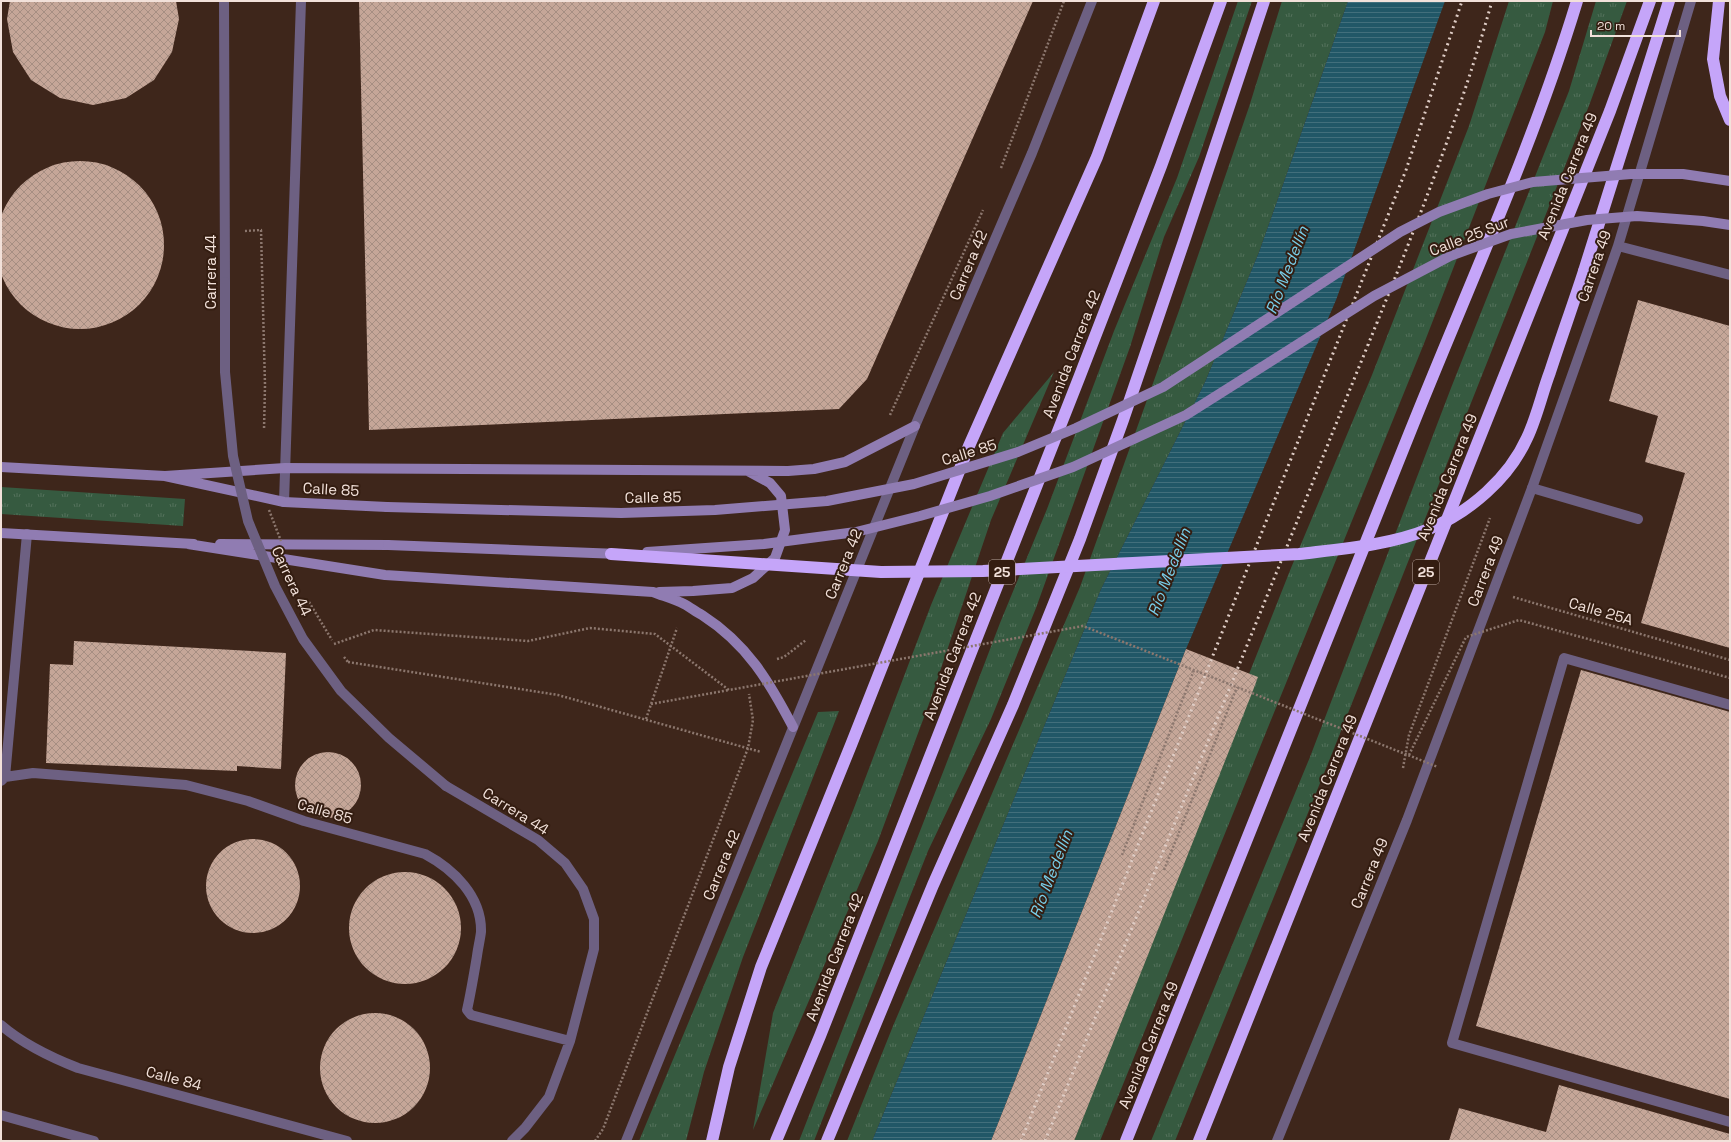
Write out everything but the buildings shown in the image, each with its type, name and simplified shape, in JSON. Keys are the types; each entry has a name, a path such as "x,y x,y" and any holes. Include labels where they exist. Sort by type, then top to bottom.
{"highway":[{"path":"712,1141 728,1067 761,967 851,745 969,446 1097,157 1154,1"},
{"name":"Avenida Carrera 42","path":"776,1141 820,1036 1082,371 1161,166 1221,1"},
{"path":"827,1141 933,885 1013,705 1080,539 1123,420 1264,1"},
{"name":"Avenida Carrera 49","path":"1126,1141 1410,430 1498,220 1562,46 1576,1"},
{"name":"Avenida Carrera 49","path":"1199,1141 1610,111 1650,1"},
{"path":"611,554 882,572 983,571 1298,554 1346,549 1398,538 1429,529 1464,510 1485,493 1507,470 1527,437 1584,271 1669,1"},
{"path":"1719,1 1714,59 1720,96 1730,120"}],"main road":[{"name":"Calle 25 Sur","path":"1268,318 1400,232 1439,212 1488,194 1533,182 1631,174 1682,174 1730,181"},
{"name":"Calle 25 Sur","path":"611,554 764,544 856,532 990,496 1073,468 1186,415 1374,296 1450,256 1511,234 1587,220 1637,216 1703,220 1730,225"},
{"name":"Calle 85","path":"1,467 164,476 284,502 387,507 621,513 714,510 827,501 914,484 1018,452 1076,428 1163,387 1268,318"},
{"path":"164,476 285,468 788,471 814,469 845,462 915,426"},
{"path":"188,544 384,575 653,592 732,588 753,578 775,558 785,530 781,496 770,483 746,470"},
{"path":"1,533 188,544 388,545 611,554"},
{"path":"653,592 685,604 714,623 735,640 756,664 772,688 793,727"}],"street":[{"name":"Carrera 44","path":"224,1 225,372 233,456 248,521 275,586 303,639 341,691 388,738 446,786 538,840 565,863 583,889 594,918 594,949 570,1041"},
{"path":"284,502 301,1"},
{"name":"Carrera 42","path":"626,1141 915,426 1032,153 1092,1"},
{"name":"Carrera 49","path":"1277,1141 1407,820 1532,488 1618,246 1691,1"},
{"path":"1618,246 1730,275"},
{"path":"1532,488 1638,518"},
{"path":"3,779 26,534"},
{"path":"1730,705 1564,658 1452,1043 1730,1122"},
{"name":"Calle 85","path":"3,779 33,773 186,785 248,802 304,821 425,854 442,863 458,877 470,892 477,909 481,931 468,1010 471,1016 570,1041"},
{"name":"Calle 84","path":"1,1025 14,1036 41,1052 78,1068 347,1141"},
{"path":"512,1141 525,1128 549,1097 570,1041"},
{"path":"1,1115 94,1141"}],"path":[{"path":"998,175 1064,1"},
{"path":"890,415 985,205"},
{"path":"241,231 261,230 265,385 264,438"},
{"path":"267,505 281,542"},
{"path":"1402,774 1409,735 1490,517"},
{"name":"Calle 25A","path":"1466,583 1730,660"},
{"path":"307,599 339,650"},
{"path":"1409,755 1466,637 1518,620 1730,678"},
{"path":"651,704 1083,626 1438,767"},
{"path":"334,644 374,630 528,641 590,628 655,634 729,690"},
{"path":"646,719 677,628"},
{"path":"344,656 348,662 558,695 780,758"},
{"path":"1122,855 1194,670"},
{"path":"595,1141 603,1129 748,748 753,720 748,691 742,680"},
{"path":"1164,870 1237,687"}],"green space":[{"path":"1238,1 1252,1 1199,157 1164,237 1130,347 1036,608 991,719 928,851 814,1141 799,1141 1000,623 1047,509 1114,331 1177,178"},
{"path":"1282,1 1348,1 1259,252 1205,382 1101,589 872,1141 847,1141 893,1026 1080,587 1181,305 1249,107"},
{"path":"1509,1 1553,1 1545,32 1425,341 1100,1141 1074,1141 1249,674 1291,568 1372,375 1469,126"},
{"path":"1596,1 1627,1 1590,103 1333,751 1175,1141 1151,1141 1310,757 1451,388 1569,91"},
{"path":"1054,372 991,520 930,701 878,841 753,1130 773,1013 854,808 931,605 1003,433"},
{"path":"1,487 185,499 183,526 1,514"},
{"path":"839,711 743,957 704,1072 686,1141 639,1141 818,712"}],"water":[{"name":"Río Medellín","path":"1348,1 1445,1 1336,300 1186,649 991,1141 872,1141 1101,589 1205,382 1259,252"}],"railway":[{"path":"1021,1141 1406,170 1462,1"},
{"path":"1045,1141 1397,273 1458,111 1492,1"}]}
